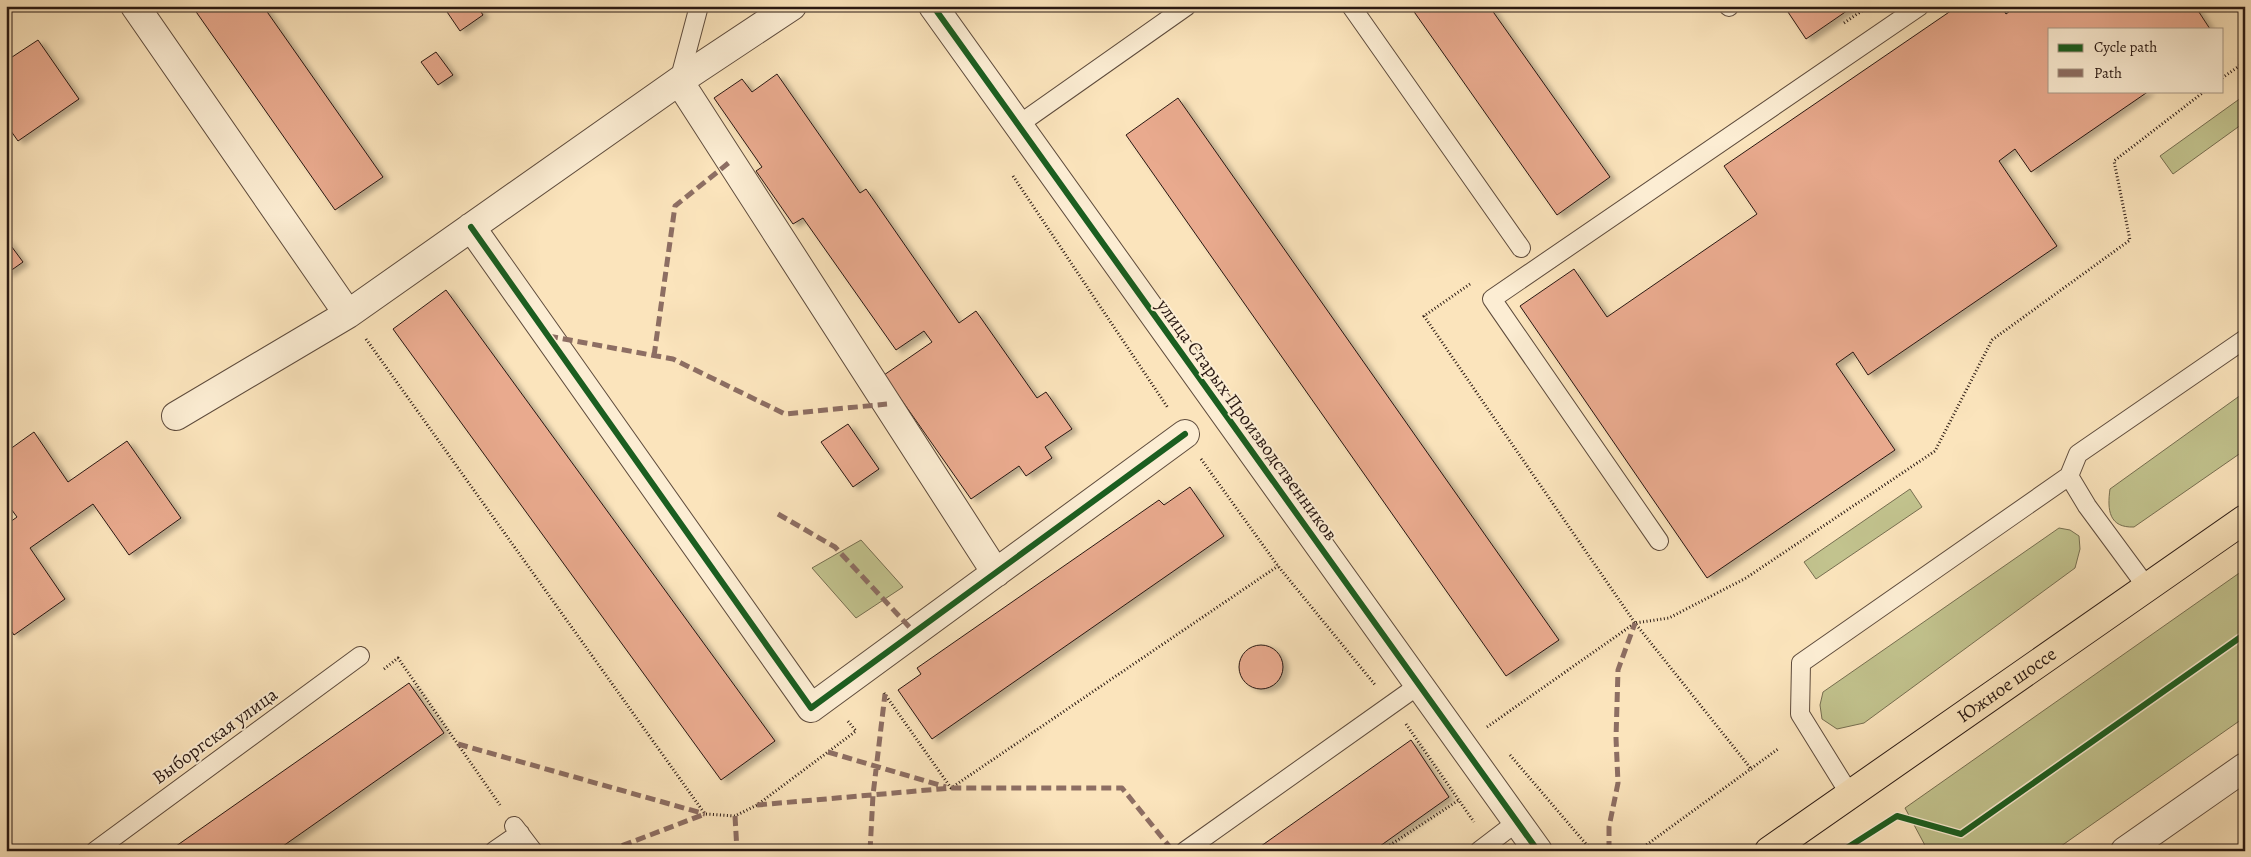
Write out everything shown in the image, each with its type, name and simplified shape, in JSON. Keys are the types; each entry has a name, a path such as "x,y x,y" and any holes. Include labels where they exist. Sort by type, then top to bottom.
{"main road":[{"name":"Южное шоссе","path":"1769,851 1849,793 2245,518"}],"street":[{"path":"135,6 348,314"},
{"path":"176,416 348,314 679,81 792,6"},
{"name":"улица Старых Производственников","path":"932,6 1538,851"},
{"path":"679,81 996,573"},
{"path":"471,227 811,708 1185,434"},
{"path":"2125,851 2245,767"}],"lane":[{"path":"679,81 699,6"},
{"path":"1018,126 1188,6"},
{"path":"1351,6 1522,248"},
{"path":"1659,542 1492,299 1920,6"},
{"path":"1849,793 1800,714 1801,663 2069,476 2078,454 2245,339"},
{"path":"2069,476 2087,506 2146,586"},
{"name":"Выборгская улица","path":"95,851 360,656"},
{"path":"1185,851 1419,685"},
{"path":"1479,851 1517,822"},
{"path":"494,851 517,829 534,851"}],"path":[{"path":"1836,29 1869,6"},
{"path":"2224,77 2245,62"},
{"path":"1486,727 1635,623 1669,618 1746,578 1935,451 1992,340 2130,240 2114,161 2204,92"},
{"path":"1472,282 1424,316 1635,623 1752,770"},
{"path":"348,314 705,814 735,816 757,805 856,731 843,714"},
{"path":"880,687 951,788 1278,566"},
{"path":"398,658 517,829"},
{"path":"1638,851 1752,770 1778,749"},
{"path":"1381,851 1458,800"}],"green space":[{"path":"2245,95 2245,122 2173,174 2160,156"},
{"path":"2245,392 2245,450 2134,527 2126,527 2115,521 2110,511 2110,489"},
{"path":"1910,489 1922,507 1816,579 1804,562"},
{"path":"2059,528 2070,530 2079,536 2080,549 2075,568 1864,723 1837,729 1822,719 1820,705 1823,692"},
{"path":"861,540 903,587 856,618 812,568"},
{"path":"2245,569 2245,717 2054,851 1928,851 1905,808"}],"building":[{"path":"192,6 263,6 383,177 335,210"},
{"path":"443,6 477,6 483,15 460,31"},
{"path":"1410,6 1489,6 1610,177 1557,215"},
{"path":"1784,6 1854,6 1806,39"},
{"path":"1958,6 2001,6 2006,14 2017,6 2195,6 2209,28 2048,28 2048,92 2148,92 2031,172 2015,149 1999,161 2057,246 1868,375 1853,352 1836,364 1895,450 1707,578 1520,306 1574,269 1607,317 1757,214 1724,166"},
{"path":"38,40 79,99 18,141 6,124 6,61"},
{"path":"436,52 453,75 438,85 421,62"},
{"path":"777,74 860,193 866,189 959,323 976,311 1037,398 1046,392 1072,429 1045,447 1052,458 1026,476 1019,466 971,499 884,375 932,342 924,331 896,350 803,218 793,224 756,171 762,167 714,98 742,79 752,92"},
{"path":"1178,98 1559,640 1506,676 1126,135"},
{"path":"6,239 23,262 6,274"},
{"path":"446,290 775,741 721,780 393,329"},
{"path":"848,424 879,469 853,487 821,442"},
{"path":"34,432 68,482 127,441 181,518 129,555 93,504 30,548 65,599 14,635 6,623 6,525 17,517 6,502 6,452"},
{"path":"1190,487 1224,536 932,739 898,690 921,674 917,668 1159,500 1164,505"},
{"path":"1261,645 1273,649 1279,655 1283,667 1279,679 1273,685 1261,689 1249,685 1243,679 1239,667 1243,655 1249,649"},
{"path":"409,683 444,733 276,851 169,851"},
{"path":"1411,740 1449,797 1373,851 1254,851"},
{"path":"1924,845 1927,851 1916,851"}],"marked path":[{"path":"654,356 675,206 731,161"},
{"path":"548,336 673,359 785,414 887,404"},
{"path":"778,514 835,547 914,632"},
{"path":"1609,851 1609,827 1618,783 1616,738 1618,670 1635,623"},
{"path":"870,851 873,795 885,694"},
{"path":"458,744 705,814"},
{"path":"828,752 946,787"},
{"path":"757,805 951,788 1122,788 1173,851"},
{"path":"608,851 705,814"},
{"path":"735,816 737,851"}],"cycle path":[{"path":"933,6 1538,851"},
{"path":"471,227 811,708 1185,434"},
{"path":"1842,851 1897,816 1961,834 2245,634"}]}
